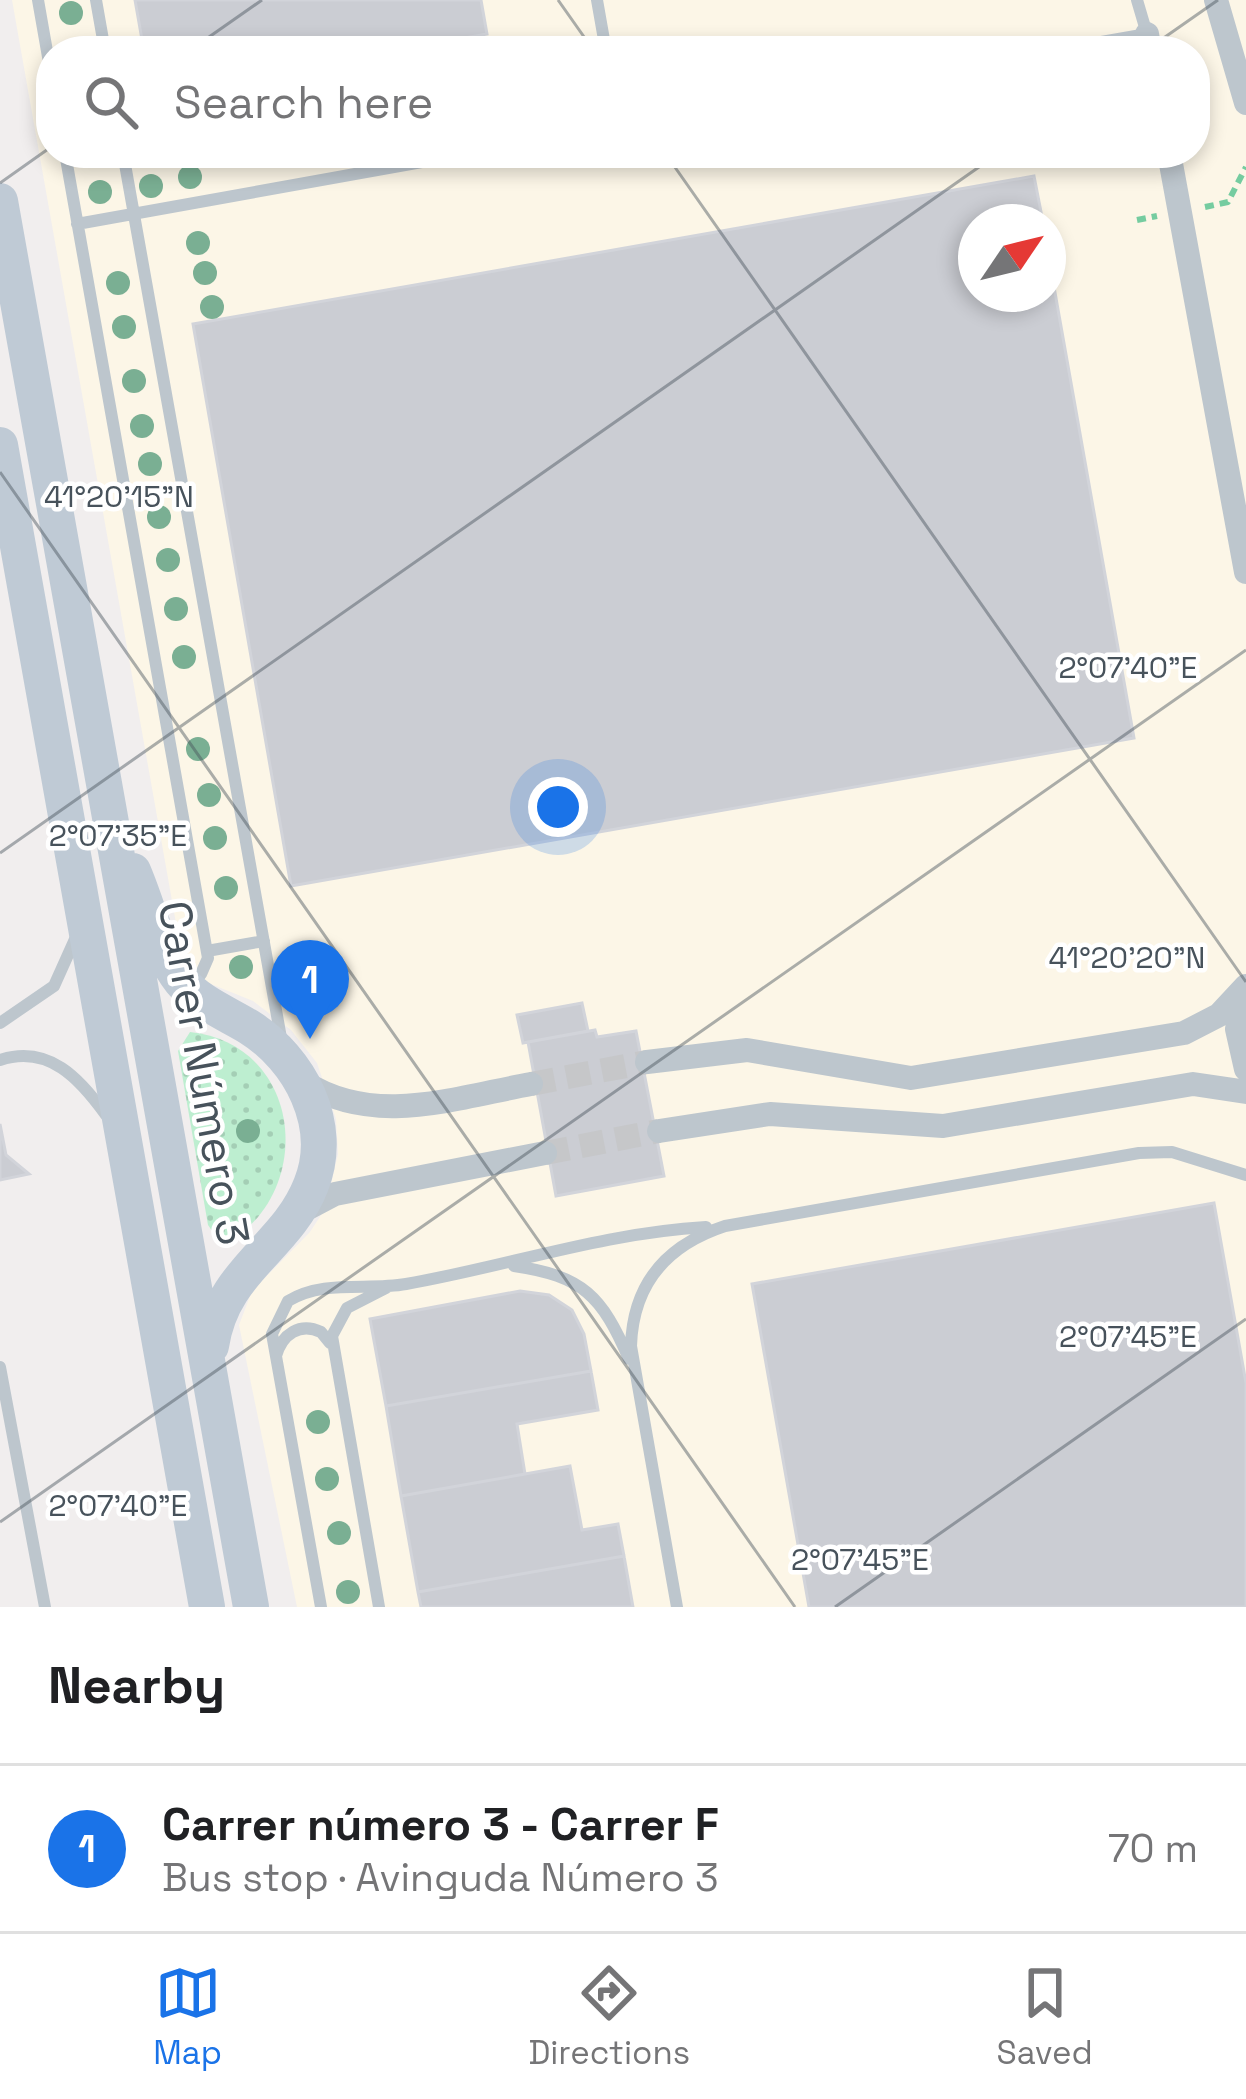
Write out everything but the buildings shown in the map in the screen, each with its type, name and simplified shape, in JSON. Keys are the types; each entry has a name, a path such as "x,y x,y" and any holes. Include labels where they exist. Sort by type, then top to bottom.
{"main road":[{"name":"Carrer Número 3","path":"0,201 251,1607"},
{"name":"Carrer Número 3","path":"0,446 207,1607"},
{"path":"109,819 174,972 197,997 251,1028 295,1070 315,1112 312,1184 295,1216 223,1300 208,1368"}],"street":[{"path":"1216,0 1246,103"},
{"path":"1172,168 1246,572"},
{"path":"647,1062 747,1050 876,1074 939,1076 1194,1030 1246,990"},
{"path":"1246,990 1238,1029 1246,1069"},
{"path":"295,1070 337,1101 372,1108 531,1084"},
{"path":"659,1131 770,1114 943,1126 1193,1084 1246,1092"},
{"path":"295,1216 335,1194 545,1153"}],"lane":[{"path":"38,0 44,36"},
{"path":"96,0 102,36"},
{"path":"597,0 603,36"},
{"path":"1137,0 1147,36"},
{"path":"68,168 207,951 207,964 197,977 174,972"},
{"path":"126,168 264,941 295,1070"},
{"path":"77,224 389,168"},
{"path":"0,1023 54,986 84,920"},
{"path":"207,951 264,941"},
{"path":"0,1060 14,1056 54,1062 78,1077 122,1136"},
{"path":"321,1607 276,1357 274,1323 288,1301 344,1286 387,1287 510,1266 565,1246 647,1231 725,1226 1139,1153 1172,1152 1246,1174"},
{"path":"676,1607 634,1371 632,1325 645,1284 685,1242 725,1226"},
{"path":"510,1266 560,1274 592,1295 618,1333 634,1371"},
{"path":"379,1607 333,1350 341,1315 387,1287"},
{"path":"276,1357 285,1337 303,1328 321,1332 333,1350"},
{"path":"0,1367 45,1607"}],"path":[{"path":"1228,202 1246,166"}],"shaded area":[{"path":"12,0 1246,0 1246,1607 297,1607 239,1325 252,1291 310,1232 325,1209 338,1154 336,1119 317,1063 291,1030 253,1001 206,982 182,957 42,168 1210,168 1210,36 36,36 36,135"}],"green space":[{"path":"190,1032 227,1042 255,1062 274,1089 284,1121 285,1155 276,1188 257,1218 229,1242 219,1241 208,1225 178,1051"}],"tunnel":[{"path":"531,1084 647,1062"},
{"path":"545,1153 659,1131"}],"place":[{"name":"Carrer número 3 - Carrer F","path":"310,1039"}]}
